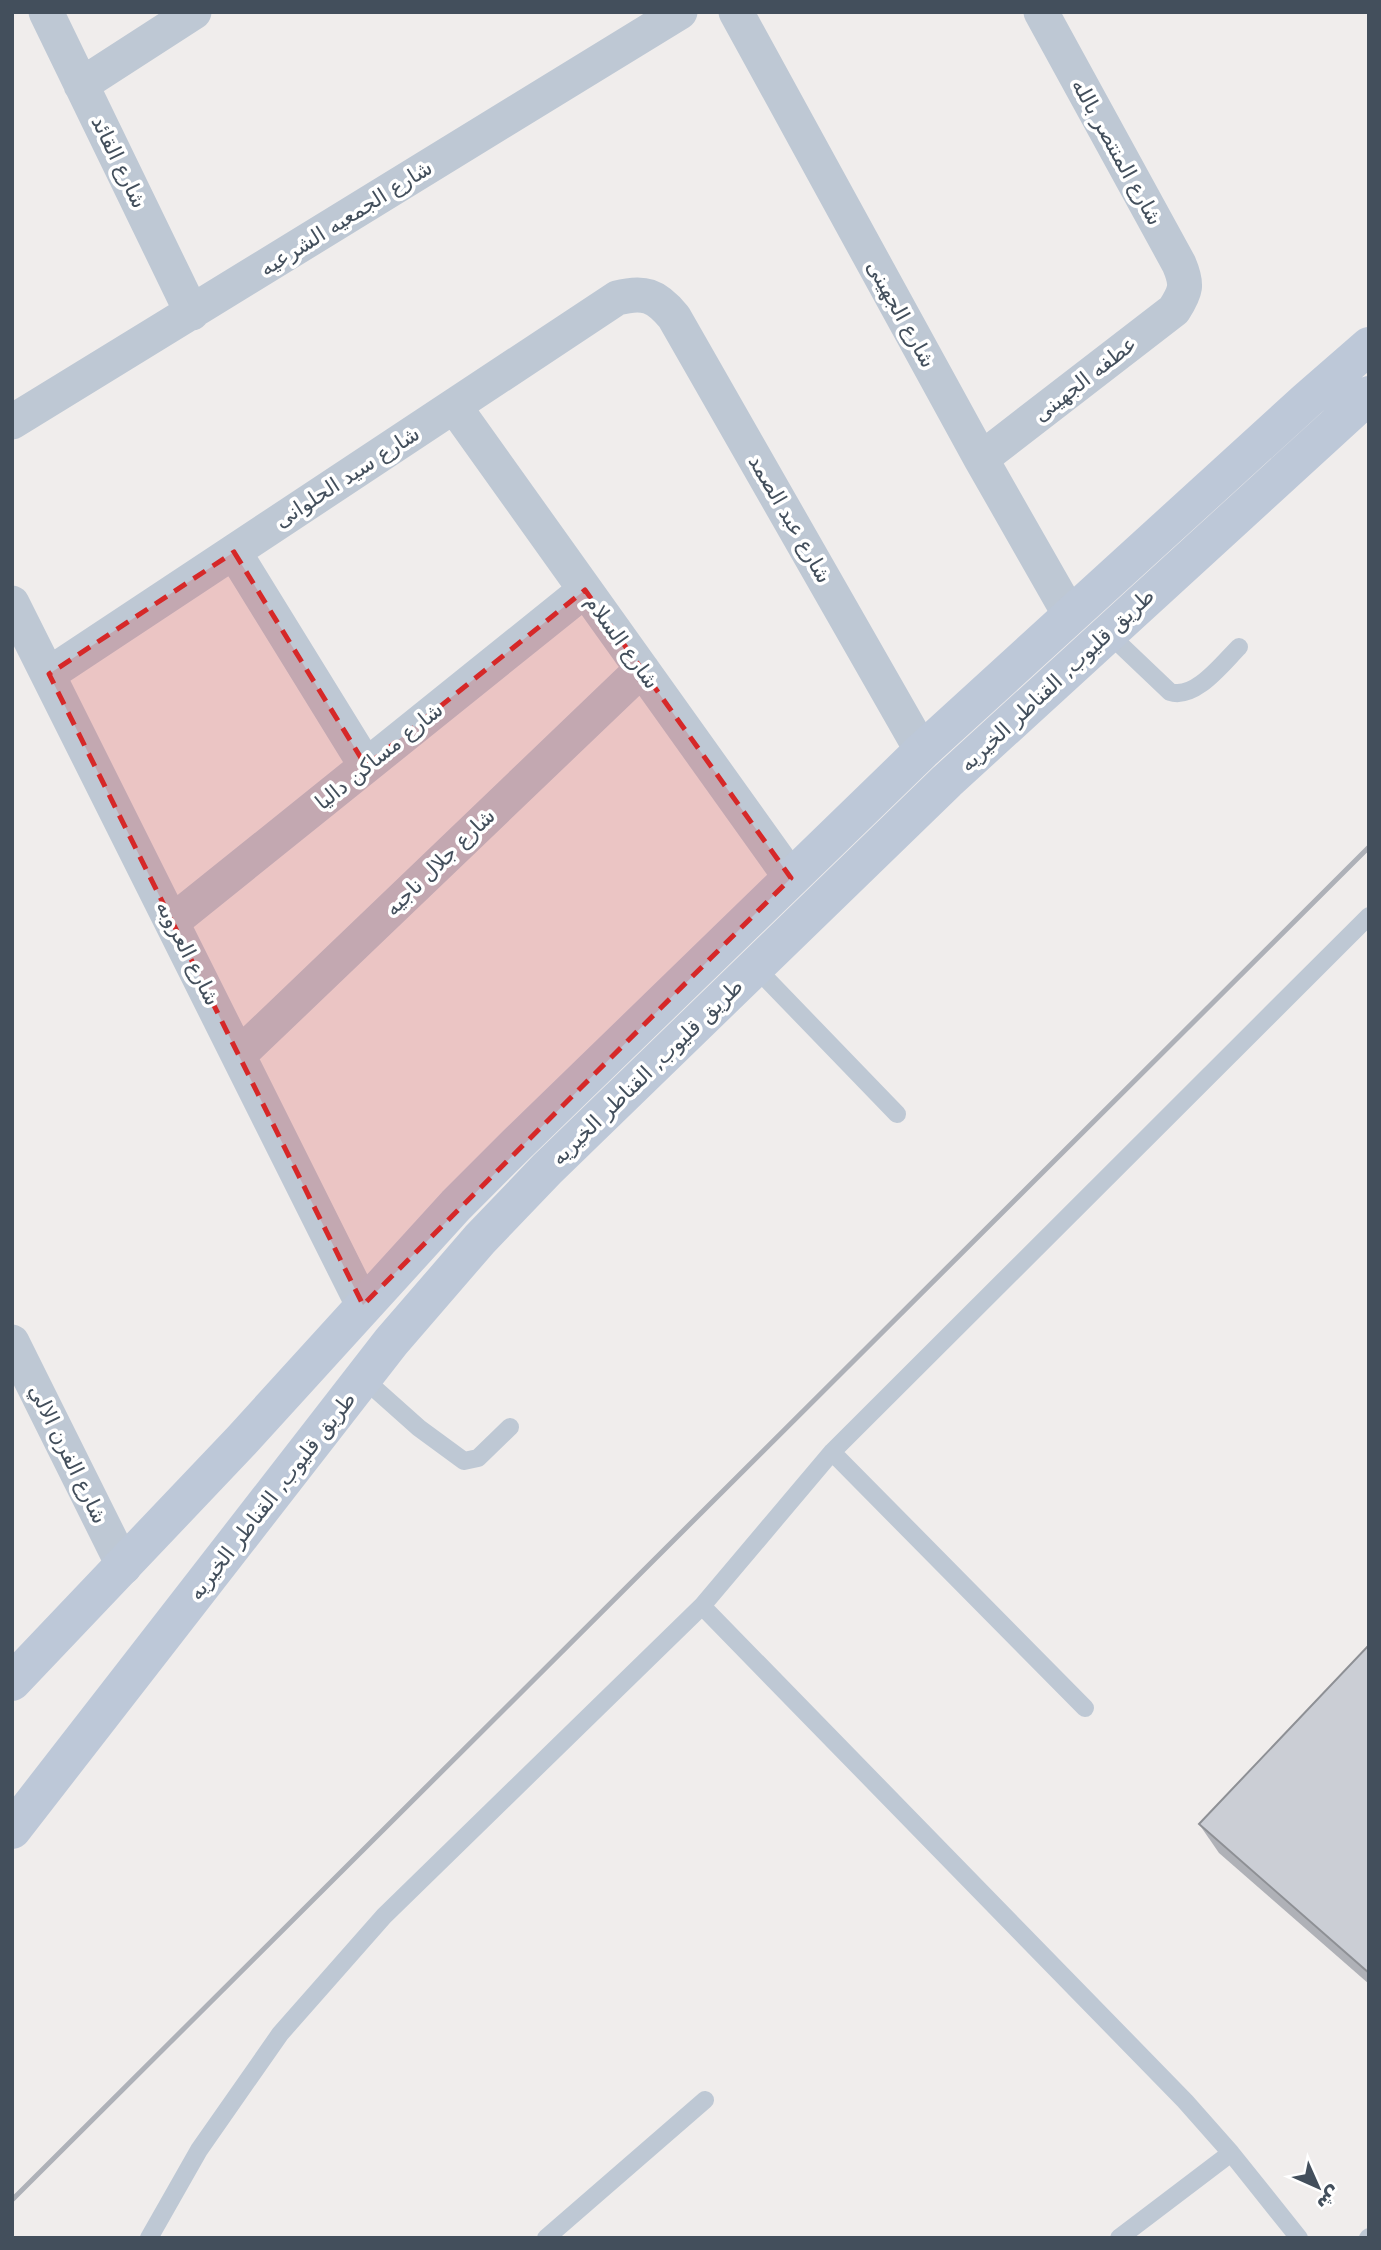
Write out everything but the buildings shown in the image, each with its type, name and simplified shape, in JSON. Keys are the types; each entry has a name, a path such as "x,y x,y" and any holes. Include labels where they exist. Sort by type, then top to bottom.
{"main road":[{"name":"طريق قليوب, القناطر الخيريه","path":"12,1682 124,1567 363,1305 517,1144 922,751 1369,346"},
{"name":"طريق قليوب, القناطر الخيريه","path":"12,1830 391,1342 489,1229 547,1169 947,782 1369,395"}],"street":[{"name":"شارع القائد","path":"46,12 192,313"},
{"path":"81,85 194,12"},
{"name":"شارع الجمعيه الشرعيه","path":"12,422 680,12"},
{"name":"شارع الجهينى","path":"736,12 981,459 1070,615"},
{"name":"شارع المنتصر بالله","path":"1041,12 1179,264 1185,278 1185,293"},
{"name":"عطفه الجهينى","path":"981,459 1174,310 1185,293"},
{"name":"شارع سيد الحلوانى","path":"49,674 617,298 633,294 649,296"},
{"name":"شارع عبد الصمد","path":"649,296 664,304 674,317 922,751"},
{"name":"شارع السلام","path":"454,406 791,878"},
{"path":"234,552 366,766"},
{"name":"شارع مساكن داليا","path":"172,922 585,590"},
{"name":"شارع العروبه","path":"12,603 363,1305"},
{"name":"شارع جلال ناجيه","path":"239,1055 642,669"},
{"name":"شارع الفرن الالي","path":"12,1342 124,1567"}],"lane":[{"path":"1108,633 1170,692 1177,694 1191,692 1240,647"},
{"path":"149,2238 199,2150 280,2034 384,1916 702,1606 832,1452 1369,916"},
{"path":"755,967 897,1114"},
{"path":"364,1379 419,1428 464,1461 478,1458 510,1427"},
{"path":"832,1452 1085,1708"},
{"path":"702,1606 1175,2091 1230,2152 1299,2238"},
{"path":"546,2238 705,2100"},
{"path":"1119,2238 1230,2152"}],"highlighted area":[{"path":"234,552 366,766 585,590 791,878 363,1305 49,674"}],"railway":[{"path":"12,2200 1369,847"}]}
